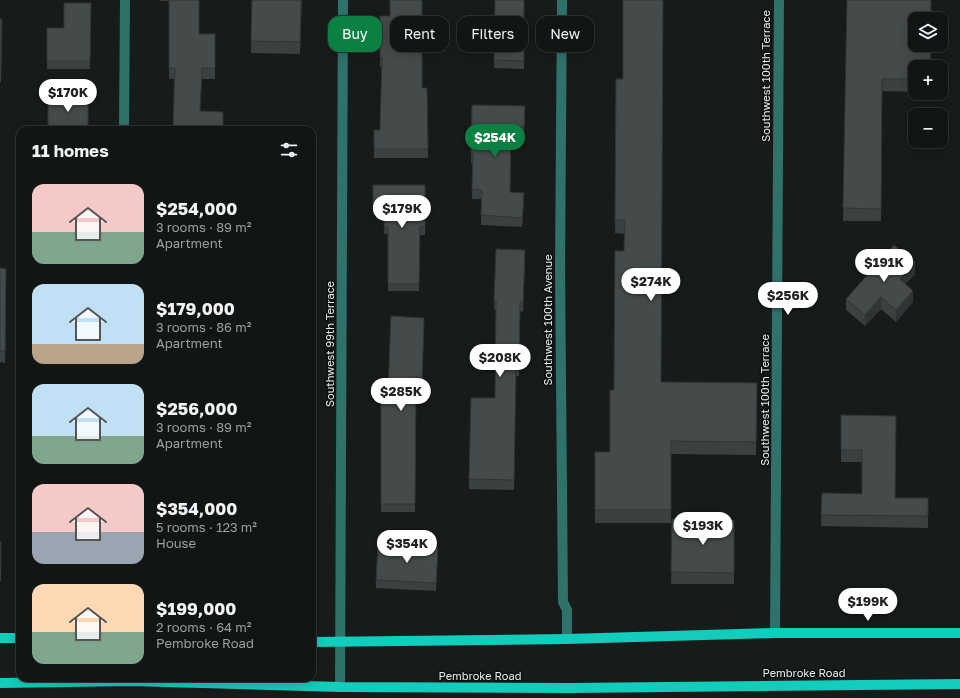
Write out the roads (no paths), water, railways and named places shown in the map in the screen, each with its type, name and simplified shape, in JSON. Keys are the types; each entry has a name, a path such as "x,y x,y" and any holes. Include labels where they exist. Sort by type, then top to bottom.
{"main road":[{"path":"316,642 567,639 776,632 960,633"},
{"path":"0,638 16,638"},
{"name":"Pembroke Road","path":"0,683 66,682"},
{"name":"Pembroke Road","path":"166,682 340,687 570,688 960,684"}],"street":[{"path":"124,126 125,0"},
{"name":"Southwest 99th Terrace","path":"340,687 343,0"},
{"name":"Southwest 100th Avenue","path":"562,0 560,345 563,602 567,610 567,639"},
{"name":"Southwest 100th Terrace","path":"776,632 779,0"}]}
